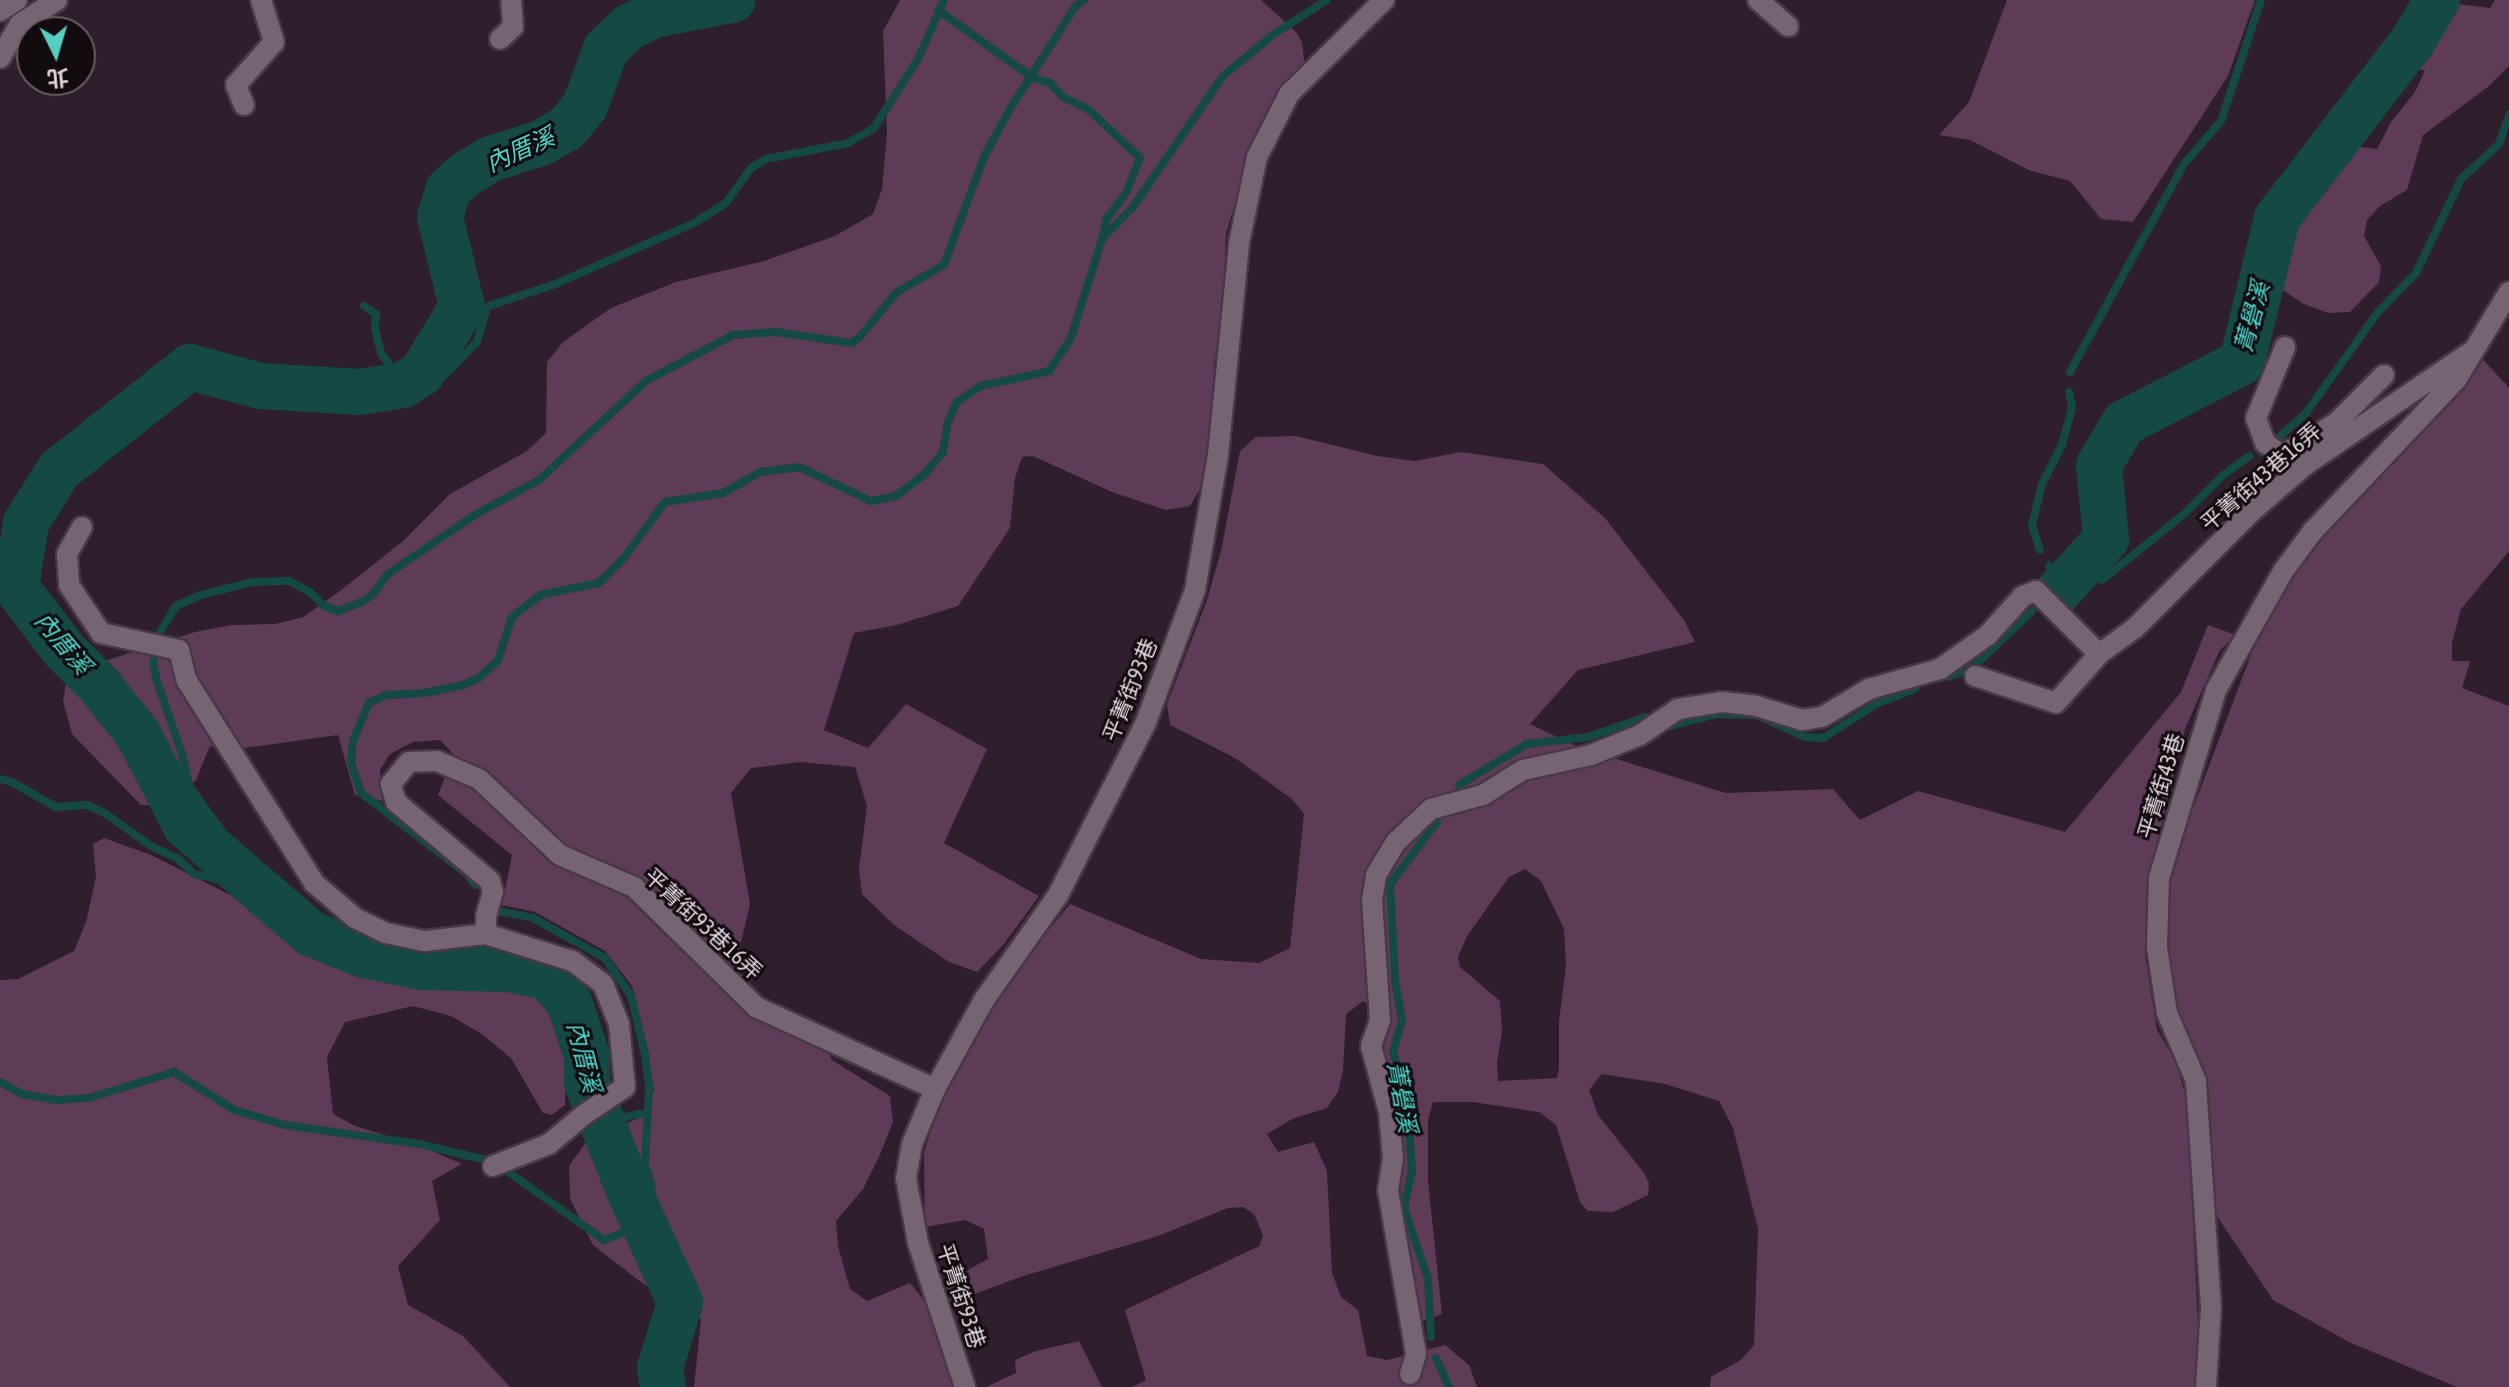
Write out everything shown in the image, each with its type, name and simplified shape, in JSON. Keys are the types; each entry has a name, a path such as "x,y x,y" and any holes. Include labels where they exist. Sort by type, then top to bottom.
{"street":[{"path":"0,11 17,0"},
{"path":"0,58 20,24 57,0"},
{"path":"244,105 236,85 274,42 261,0"},
{"path":"500,39 513,27 511,0"},
{"path":"1758,0 1788,26"},
{"name":"平菁街93巷","path":"965,1387 918,1243 906,1178 912,1144 935,1089 984,1000 1058,895 1146,722 1195,590 1218,455 1239,243 1257,157 1289,94 1388,1"},
{"name":"平菁街43巷","path":"2206,1387 2211,1308 2196,1081 2167,1013 2157,948 2159,878 2216,690 2284,570 2313,531 2456,380 2469,353 2509,292"},
{"path":"2285,347 2256,418 2265,443 2280,454 2344,427 2384,375"},
{"name":"平菁街43巷16弄","path":"1975,676 2056,703 2099,654 2135,628 2261,503 2344,427 2469,353"},
{"path":"82,527 67,554 69,585 101,633 179,650 187,681 314,883 355,918 386,933 425,941 486,934 572,961 603,984 619,1024 625,1087 608,1096 549,1144 493,1166"},
{"path":"1410,1374 1416,1354 1388,1190 1393,1159 1389,1112 1371,1046 1380,1020 1372,901 1376,875 1396,842 1431,809 1483,795 1523,770 1591,755 1628,740 1678,709 1722,702 1753,705 1802,720 1822,717 1869,689 1940,669 1988,635 2023,596 2036,591 2099,654"},
{"name":"平菁街93巷16弄","path":"486,934 486,916 493,892 490,881 396,802 391,784 409,762 437,761 479,779 560,855 634,887 756,1007 935,1089"}],"shaded area":[{"path":"900,0 1261,0 1296,32 1302,42 1305,68 1250,154 1226,233 1222,327 1214,363 1211,429 1200,489 1190,506 1166,510 1112,492 1033,456 1022,457 1015,478 1010,528 958,606 897,625 854,633 824,730 868,748 906,704 987,749 944,843 1039,896 1004,944 977,972 949,962 894,925 862,894 859,869 867,806 855,767 800,762 751,768 731,793 750,904 734,972 763,1003 810,1018 832,1060 890,1096 893,1122 879,1157 863,1189 836,1221 838,1246 850,1289 867,1301 910,1283 931,1309 956,1387 694,1387 701,1319 642,1283 593,1245 570,1199 569,1166 587,1141 643,1116 654,1090 632,986 605,951 535,912 502,905 512,855 438,795 454,755 440,740 413,742 390,754 380,770 382,801 355,795 338,735 237,749 220,741 209,748 196,780 180,794 164,805 141,805 72,734 63,701 66,683 89,666 195,632 232,625 275,624 303,617 340,591 403,541 450,494 527,451 546,433 547,362 563,342 611,308 676,282 764,261 835,236 873,214 882,189 887,133 883,31"},
{"path":"2007,0 2255,0 2228,76 2133,222 2101,219 2070,181 2031,171 1970,140 1939,135 1969,102"},
{"path":"2495,0 2509,0 2509,66 2489,86 2423,135 2407,190 2380,206 2367,220 2364,236 2381,266 2379,282 2350,312 2328,313 2304,304 2275,285 2277,245 2290,216 2315,177 2339,148 2377,149 2391,122 2415,92 2425,71 2407,65 2406,58 2440,2 2490,8"},
{"path":"2478,354 2509,388 2509,551 2461,609 2452,643 2452,661 2470,661 2462,688 2509,706 2509,1387 2457,1387 2351,1343 2273,1300 2214,1212 2206,1074 2177,1017 2168,953 2168,875 2259,633 2309,550 2444,410"},
{"path":"1296,436 1377,456 1415,461 1461,452 1543,464 1605,518 1684,620 1695,642 1578,670 1530,724 1578,747 1726,793 1833,789 1860,820 1918,791 2065,832 2181,692 2208,625 2236,635 2220,650 2185,729 2149,875 2145,955 2157,1030 2175,1060 2187,1099 2201,1387 1710,1387 1711,1377 1742,1359 1754,1345 1758,1229 1733,1128 1719,1101 1665,1084 1602,1074 1589,1090 1598,1115 1649,1183 1648,1195 1613,1212 1588,1211 1580,1202 1556,1125 1539,1112 1473,1102 1433,1102 1428,1120 1428,1181 1442,1314 1421,1322 1407,1309 1377,1003 1362,1002 1346,1014 1343,1070 1338,1092 1327,1108 1292,1119 1267,1134 1278,1152 1314,1142 1327,1171 1332,1273 1341,1297 1358,1310 1367,1356 1387,1360 1445,1345 1469,1365 1477,1387 1132,1387 1146,1380 1125,1310 1259,1246 1263,1236 1254,1214 1243,1207 1228,1208 1158,1236 1020,1277 951,1303 945,1282 988,1259 984,1229 965,1220 925,1227 924,1153 940,1102 990,1003 1070,904 1201,959 1259,963 1290,948 1304,814 1292,799 1235,758 1170,725 1167,704 1207,600 1221,551 1240,451 1256,437","holes":["1525,869 1541,881 1564,929 1566,966 1559,1021 1557,1078 1498,1081 1497,1062 1502,1032 1500,1001 1460,967 1458,957 1467,936 1509,877"]},
{"path":"104,838 151,855 254,907 298,944 385,968 509,981 549,993 563,1017 566,1044 565,1105 552,1115 543,1113 511,1058 482,1034 451,1016 413,1006 345,1022 327,1057 333,1114 355,1126 423,1147 462,1164 432,1181 440,1220 398,1266 408,1305 463,1336 510,1387 0,1387 0,980 18,979 74,951 86,922 96,877 93,844"},
{"path":"1079,1341 1102,1387 986,1387 1016,1373 1015,1360 1036,1351"}],"waterway":[{"name":"內厝溪","path":"663,1387 660,1368 680,1302 629,1191 587,1083 587,1056 570,1004 549,978 508,969 421,967 363,955 310,933 186,826 138,734 100,686 64,650 16,587 26,523 59,470 190,367 260,386 360,392 403,385 422,373 462,307 440,217 448,190 466,174 491,159 541,143 567,128 585,106 606,49 629,27 654,15 733,0"},
{"path":"489,306 553,285 694,223 726,203 751,168 766,159 848,143 874,128 918,59 944,0"},
{"path":"160,632 176,606 201,595 253,582 289,581 310,592 324,606 338,611 362,602 372,595 388,574 473,516 539,480 646,381 733,335 776,332 851,343 859,338 897,292 944,265 984,157 1010,109 1075,7 1084,0"},
{"path":"475,885 467,874 361,793 351,762 353,741 369,703 386,695 425,693 463,685 479,678 498,660 512,617 540,595 599,583 624,558 665,502 723,493 760,472 799,467 871,501 896,496 923,476 943,452 948,422 957,402 981,386 1049,371 1071,338 1102,239 1133,207 1223,76 1274,34 1327,0"},
{"path":"2070,372 2184,164 2221,121 2261,0"},
{"name":"菁礐溪","path":"2058,592 2106,539 2099,465 2124,423 2242,362 2277,218 2413,41 2437,0"},
{"path":"938,10 1033,78 1050,83 1063,97 1088,109 1140,158 1127,191 1106,220 1103,239"},
{"path":"2280,436 2306,413 2378,312 2416,273 2461,179 2499,144 2509,115"},
{"path":"364,306 376,314 375,329 381,353 403,385 416,391 435,385 477,342 486,310 462,307"},
{"path":"2040,550 2032,525 2042,484 2062,445 2072,407 2069,392"},
{"path":"2102,580 2184,514 2222,476 2250,456"},
{"path":"2049,566 2076,594"},
{"name":"菁礐溪","path":"1948,677 1972,668 2032,611"},
{"path":"0,779 12,782 56,807 87,805 106,814 151,846 177,858 194,874 218,879 227,874 240,856 189,786 182,754 156,678 153,663 156,653"},
{"name":"菁礐溪","path":"1667,727 1717,714 1757,715 1805,737 1823,738 1878,703 1915,689"},
{"name":"菁礐溪","path":"1459,785 1527,744 1588,737 1646,717"},
{"name":"菁礐溪","path":"1431,1337 1428,1278 1404,1208 1412,1171 1407,1095 1393,1052 1402,1021 1395,979 1390,884 1437,822"},
{"path":"498,911 533,918 605,958 631,996 645,1054 649,1088 645,1165 652,1187"},
{"path":"0,1082 22,1094 57,1100 89,1098 174,1072 234,1110 285,1125 419,1144 486,1160"},
{"path":"602,1122 641,1114"},
{"path":"507,1171 604,1240 645,1224 655,1210"},
{"name":"菁礐溪","path":"1436,1358 1449,1387"}]}
